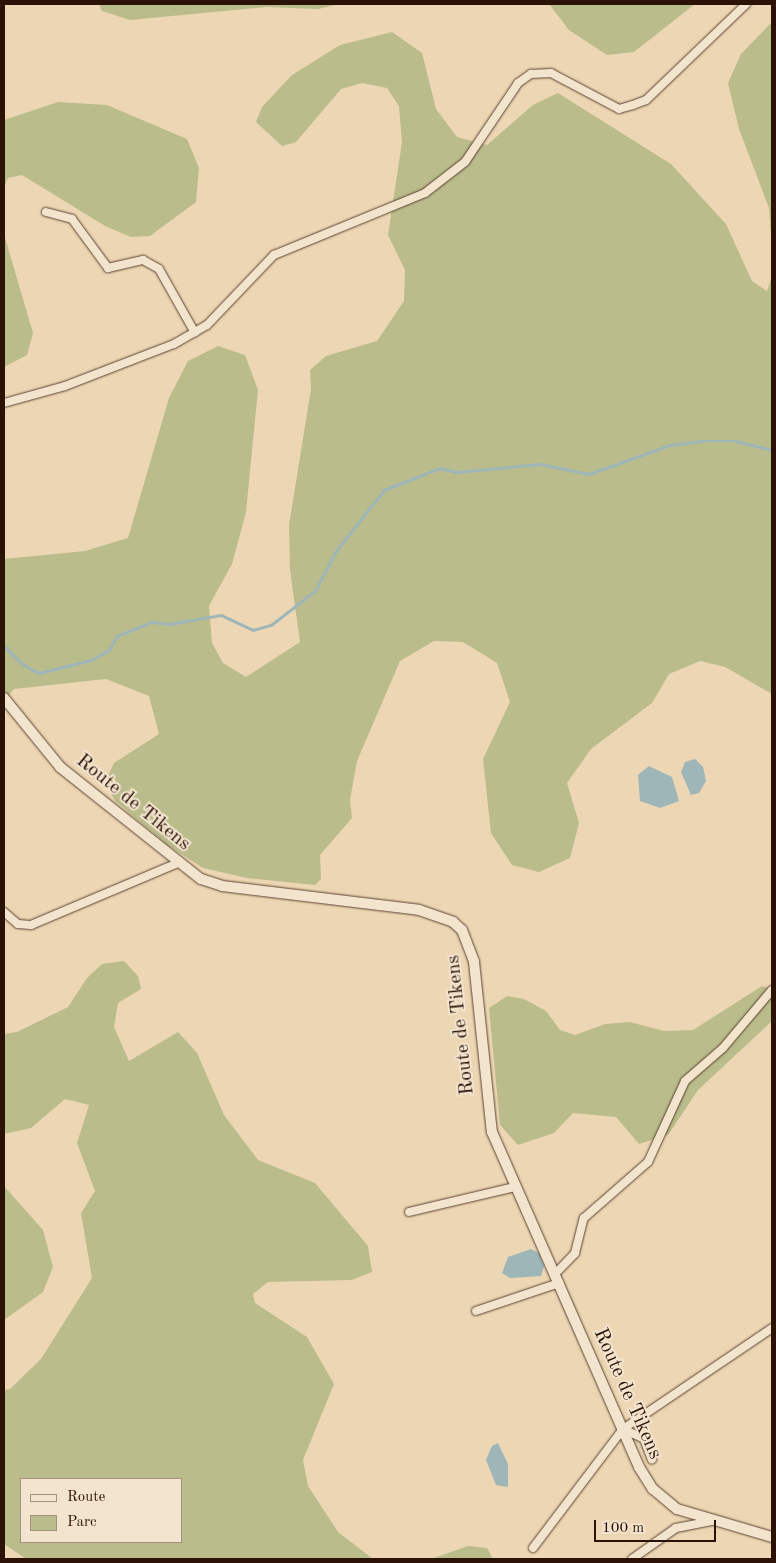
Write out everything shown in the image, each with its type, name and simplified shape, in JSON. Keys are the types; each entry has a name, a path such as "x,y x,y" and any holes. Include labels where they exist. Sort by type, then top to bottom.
{"street":[{"path":"4,403 65,386 195,333 274,256 425,193 446,180 465,162 518,83 531,74 551,73 619,109 633,106 646,100 746,4"},
{"path":"46,212 72,219 108,268 143,260 159,269 195,333"},
{"name":"Route de Tikens","path":"4,698 60,767 94,790 178,863 201,879 222,886 419,910 454,922 462,930 474,962 492,1132 640,1467 666,1502 711,1521 772,1537"},
{"path":"4,912 18,924 38,923 178,863"},
{"path":"476,1311 557,1279 575,1253 584,1218 648,1162 685,1081 723,1048 772,990"},
{"path":"409,1212 515,1187"},
{"path":"533,1548 623,1429 772,1328"},
{"path":"623,1429 644,1439 652,1460"},
{"path":"632,1559 676,1528 711,1521"}],"green space":[{"path":"99,4 340,4 318,9 266,7 130,20 102,11"},
{"path":"549,4 695,4 634,52 607,55 569,30"},
{"path":"772,22 772,249 769,208 739,129 728,83 741,54"},
{"path":"392,32 422,53 436,109 457,137 487,145 533,105 558,93 671,164 726,224 752,281 767,291 772,276 772,694 725,667 700,661 669,674 652,703 591,749 567,783 579,823 570,858 539,872 512,865 491,833 483,759 510,702 497,663 463,642 434,641 400,661 357,761 350,800 352,818 320,855 321,879 315,885 247,878 203,868 169,846 115,801 105,782 114,763 159,734 149,696 106,679 14,689 4,701 4,559 85,551 128,538 169,398 188,361 218,346 245,355 258,390 246,512 232,564 209,606 212,643 223,663 246,677 300,642 290,570 289,525 311,389 310,370 326,356 377,341 404,301 405,270 388,235 402,142 399,106 387,88 362,83 341,89 296,142 282,146 256,122 262,107 292,75 340,45"},
{"path":"58,102 107,105 187,139 199,168 196,202 150,236 131,237 105,226 22,175 8,178 4,187 4,120"},
{"path":"4,234 33,333 27,355 4,367"},
{"path":"124,961 138,976 141,989 118,1003 114,1027 129,1061 178,1032 197,1053 224,1115 258,1160 315,1183 368,1246 372,1272 352,1280 268,1282 253,1294 255,1303 307,1337 334,1384 303,1460 308,1486 338,1532 373,1559 26,1559 4,1544 4,1390 10,1389 41,1359 92,1278 81,1213 95,1191 77,1143 89,1105 65,1099 31,1128 4,1134 4,1034 17,1032 68,1007 87,978 102,964"},
{"path":"762,986 772,989 772,1021 698,1090 668,1135 639,1144 616,1117 573,1113 554,1133 518,1145 500,1125 489,1008 507,996 524,999 546,1011 560,1030 575,1035 605,1024 630,1022 664,1031 693,1030"},
{"path":"4,1186 43,1230 53,1267 43,1292 4,1320"},
{"path":"468,1546 487,1548 493,1559 431,1559"}],"water":[{"path":"695,759 703,767 706,781 699,793 691,795 681,772 685,762"},
{"path":"649,766 672,777 679,801 660,808 640,801 638,775"},
{"path":"531,1249 539,1253 544,1266 541,1276 510,1278 502,1273 508,1257"},
{"path":"498,1443 508,1464 508,1487 496,1485 486,1460 492,1446"}],"waterway":[{"path":"4,646 24,665 39,673 91,660 109,650 117,636 152,622 169,624 221,615 253,630 271,625 315,591 336,551 384,490 440,468 457,472 540,464 589,474 670,445 704,441 736,441 772,450"}]}
